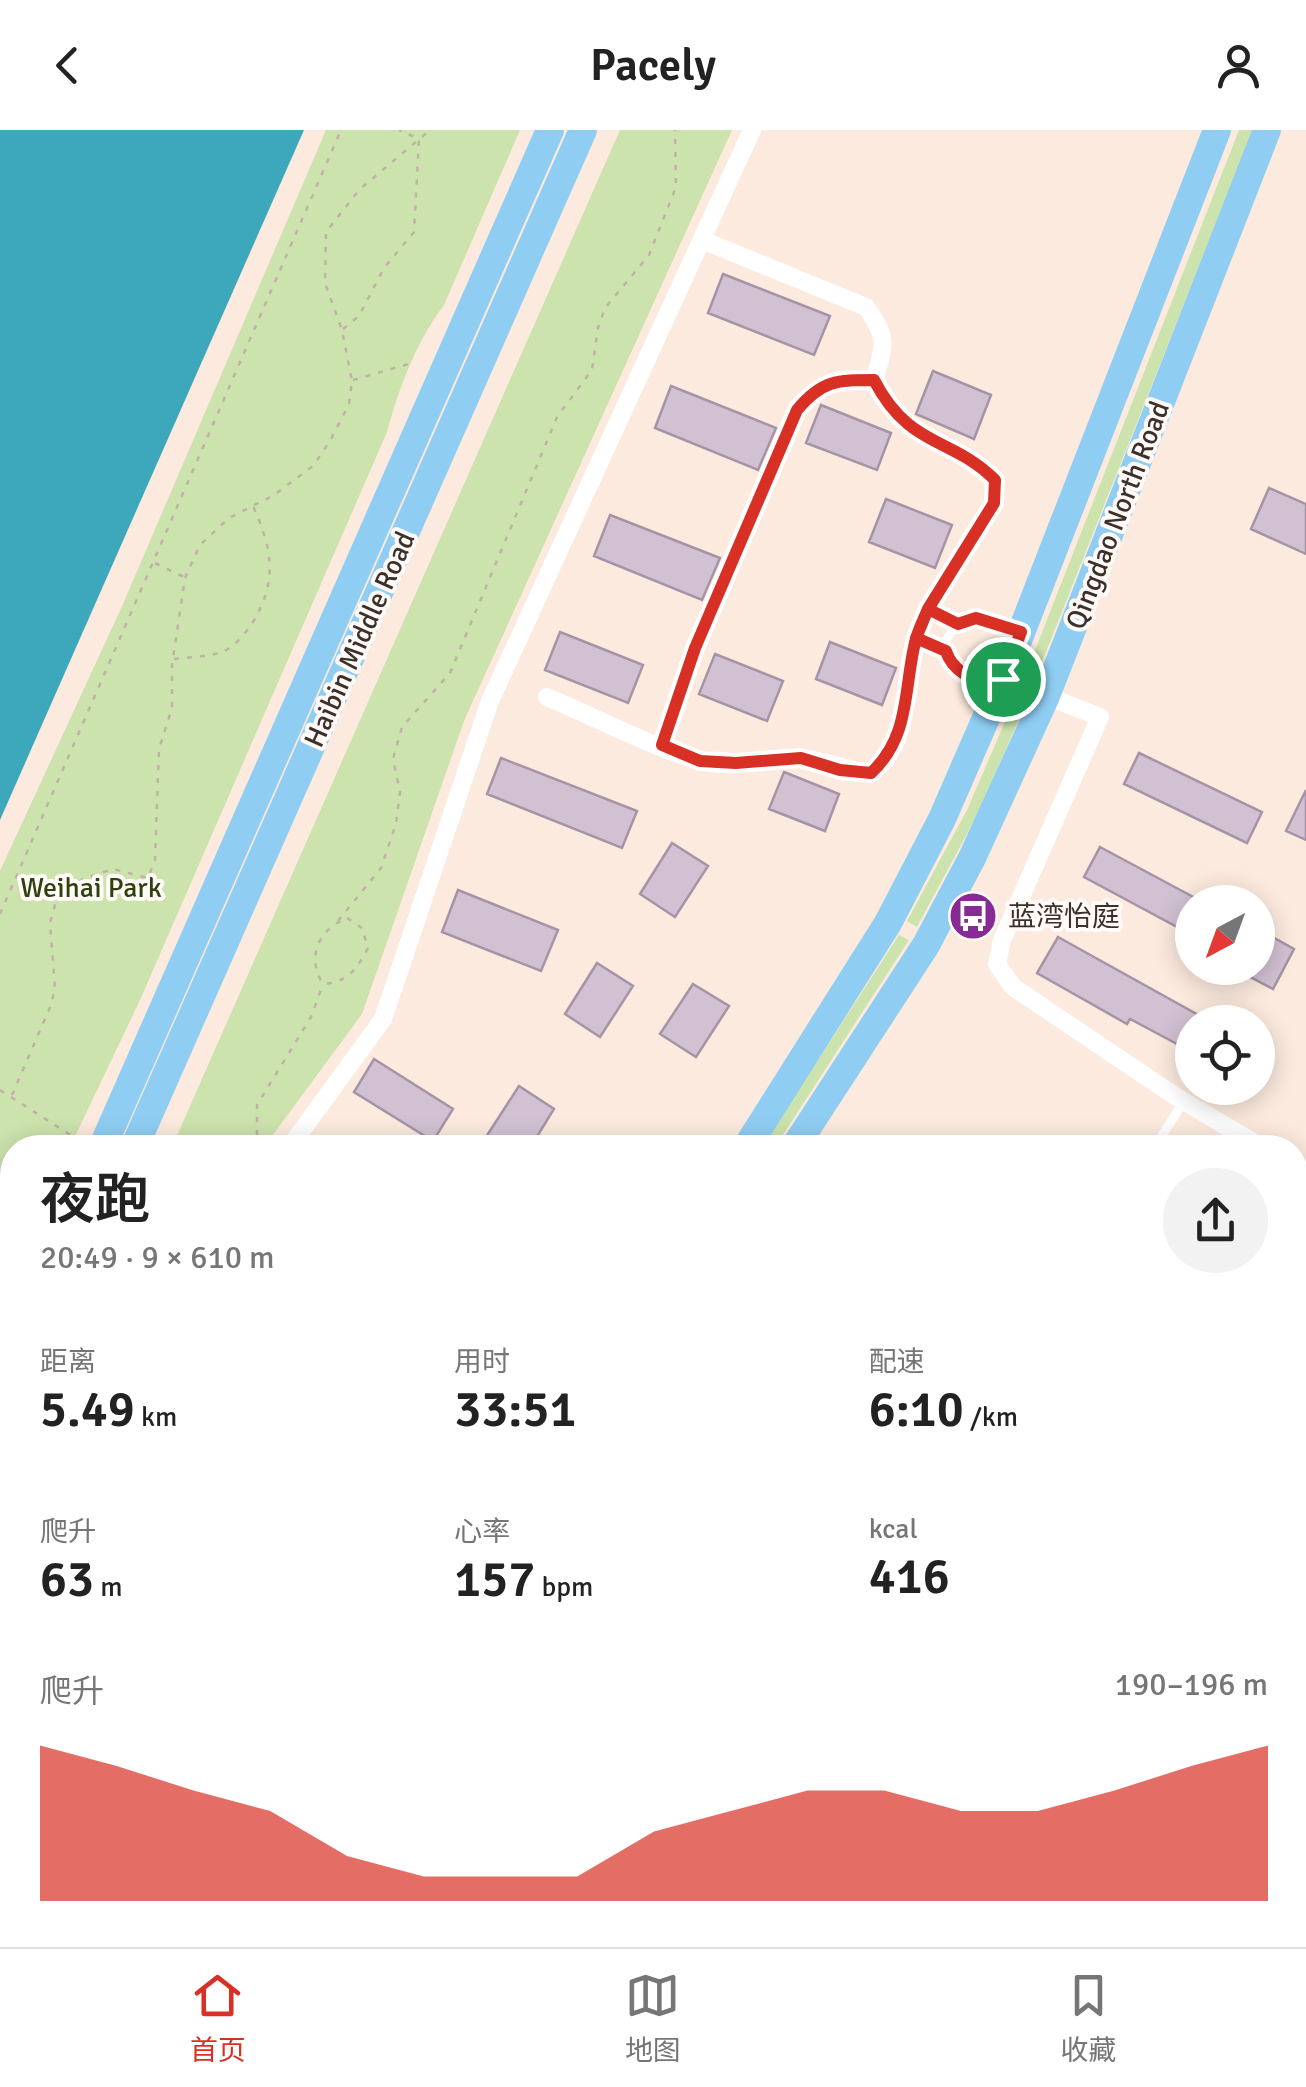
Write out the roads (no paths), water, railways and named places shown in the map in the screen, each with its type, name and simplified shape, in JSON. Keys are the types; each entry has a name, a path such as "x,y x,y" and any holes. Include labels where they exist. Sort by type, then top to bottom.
{"main road":[{"name":"Haibin Middle Road","path":"108,1135 550,130"},
{"name":"Haibin Middle Road","path":"143,1135 583,130"},
{"name":"Qingdao North Road","path":"754,1135 888,924 942,819 1001,685 1217,130"},
{"name":"Qingdao North Road","path":"802,1135 926,945 972,858 1046,696 1267,130"}],"street":[{"path":"298,1135 382,1019 490,702 752,130"},
{"path":"547,697 700,761 736,763 801,758 840,770 871,773 886,760 898,737 916,638 928,609 994,503 995,480 981,466 910,428 888,405 874,380 884,348 881,328 866,307 702,240"},
{"path":"662,745 695,648 797,410 814,390 841,380 874,380"},
{"path":"1001,685 1046,696 1100,718 1002,940 996,964 1013,987 1175,1095"},
{"path":"1191,1105 1242,1135"}],"lane":[{"path":"928,609 958,624"},
{"path":"1001,685 966,676 950,662 944,644 958,624 976,618 1021,632"},
{"path":"916,638 946,651"},
{"path":"1162,1135 1181,1105"}],"water":[{"path":"0,130 304,130 0,820"}],"place":[{"name":"蓝湾怡庭","path":"973,916"}],"park label":[{"name":"Weihai Park","path":"91,887"}]}
